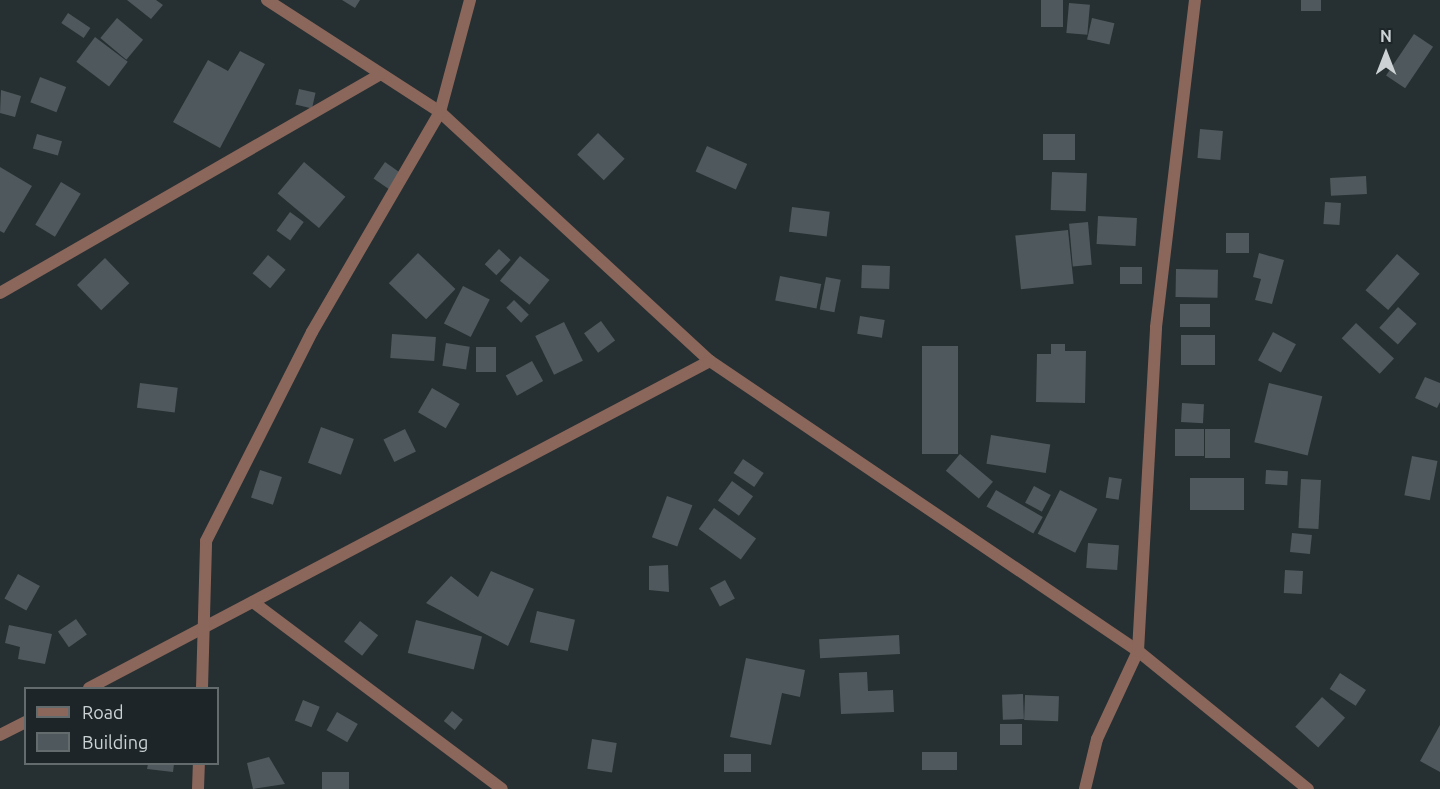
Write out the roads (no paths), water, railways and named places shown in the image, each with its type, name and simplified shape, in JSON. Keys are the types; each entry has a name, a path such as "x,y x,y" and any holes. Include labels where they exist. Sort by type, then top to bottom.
{"street":[{"path":"267,0 440,112 710,362 1138,651 1308,789"},
{"path":"202,687 206,541 312,332 440,112 470,0"},
{"path":"1085,789 1097,739 1138,651 1156,327 1195,0"},
{"path":"0,293 381,74"},
{"path":"91,687 710,362"},
{"path":"253,602 502,789"},
{"path":"0,735 24,723"},
{"path":"198,789 199,765"}]}
